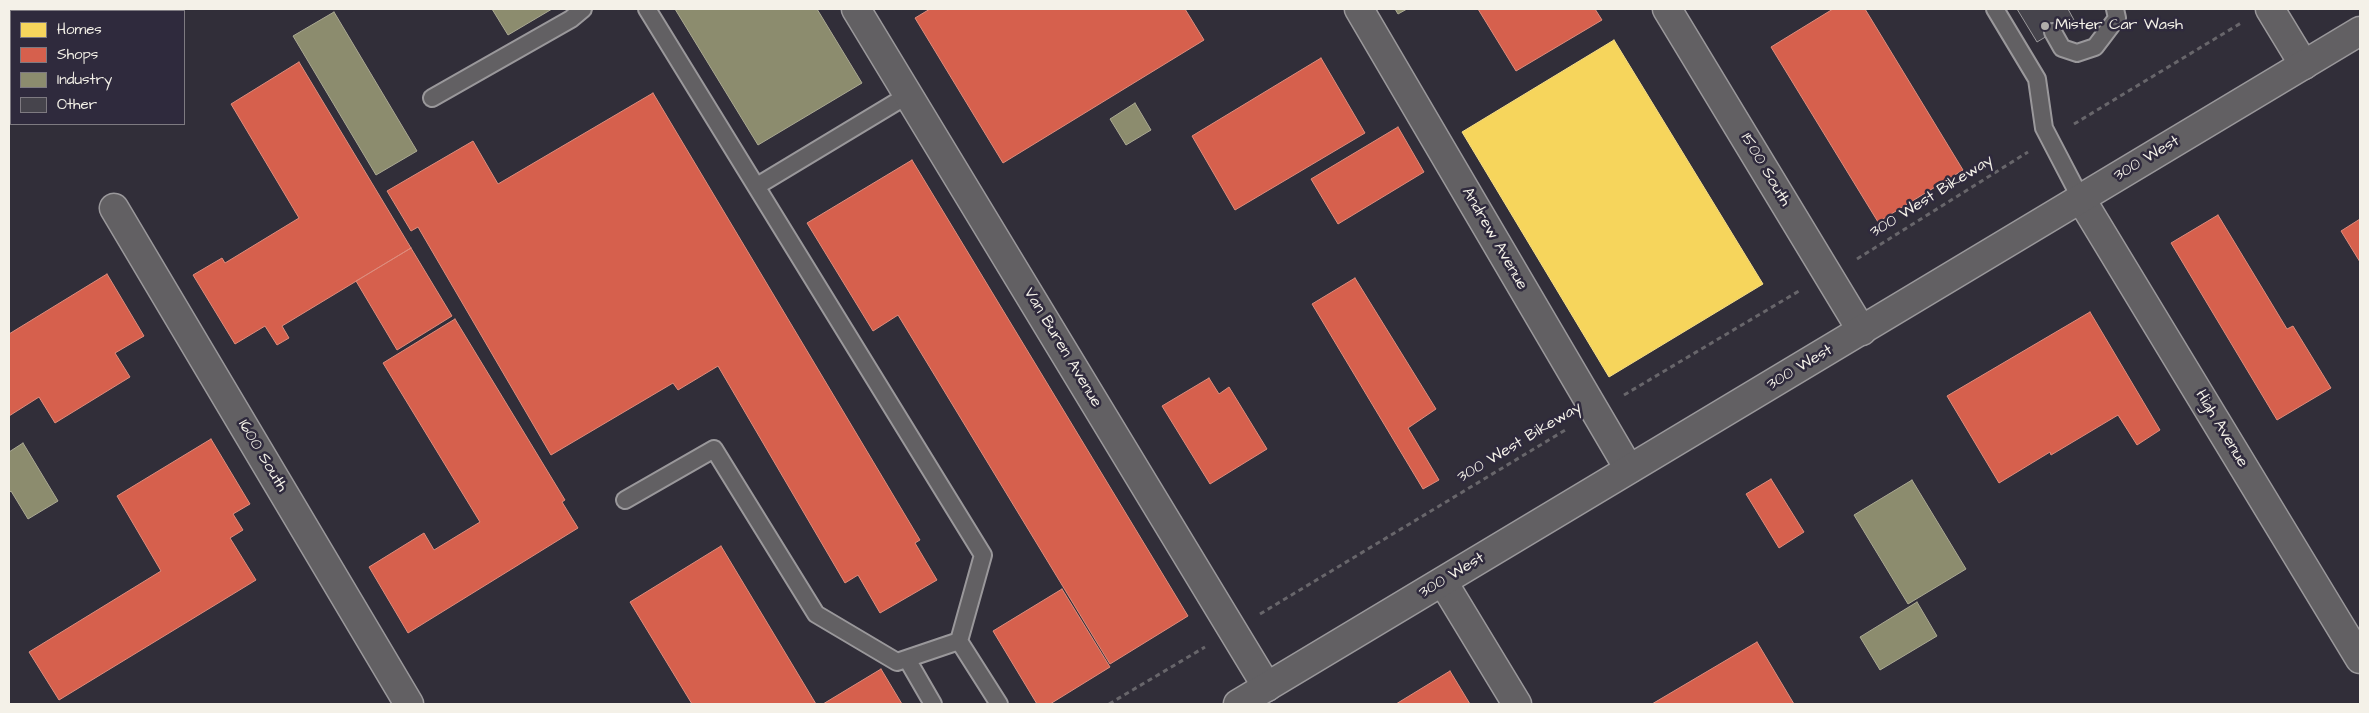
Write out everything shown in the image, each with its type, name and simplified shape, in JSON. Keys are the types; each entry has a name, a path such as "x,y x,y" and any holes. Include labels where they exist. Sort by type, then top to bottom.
{"street":[{"name":"Van Buren Avenue","path":"856,9 1267,687"},
{"name":"Andrew Avenue","path":"1359,9 1629,469"},
{"name":"1500 South","path":"1667,9 1862,331"},
{"path":"2270,9 2304,64"},
{"name":"300 West","path":"1238,704 2360,31"},
{"name":"High Avenue","path":"2082,199 2360,659"},
{"name":"1600 South","path":"114,208 409,704"},
{"path":"1444,582 1517,704"}],"lane":[{"path":"432,98 571,19 583,9"},
{"path":"647,9 983,555 960,641 999,704"},
{"path":"1995,9 2037,79 2044,128 2082,199"},
{"path":"2053,32 2062,48 2077,52 2095,48 2117,18 2115,9"},
{"path":"756,186 908,95"},
{"path":"625,500 714,450 816,614 897,662 960,641"},
{"path":"907,659 933,704"}],"path":[{"path":"2066,129 2237,25"},
{"name":"300 West Bikeway","path":"1852,262 2026,154"},
{"name":"300 West Bikeway","path":"1258,616 1796,293"},
{"path":"1109,704 1206,646"}],"building: Homes":[{"path":"1614,40 1763,284 1609,377 1462,132"}],"building: Shops":[{"path":"930,9 1185,9 1204,40 1003,163 915,18"},
{"path":"1478,9 1595,9 1602,20 1516,71"},
{"path":"1833,9 1865,9 1963,170 1878,222 1771,47"},
{"path":"1321,58 1365,133 1235,210 1192,136"},
{"path":"299,62 411,248 282,326 289,338 277,345 265,326 235,344 193,275 222,258 225,263 299,218 231,104"},
{"path":"653,93 920,540 915,543 937,580 880,613 858,575 845,583 718,366 678,390 673,383 551,455 418,227 411,231 387,191 473,141 498,184"},
{"path":"1398,127 1424,172 1338,224 1311,179"},
{"path":"912,160 1188,616 1110,664 898,315 873,331 807,223"},
{"path":"2218,215 2287,329 2293,326 2331,388 2277,420 2171,243"},
{"path":"2360,219 2360,262 2341,231"},
{"path":"411,248 452,316 397,350 356,281"},
{"path":"107,274 144,336 115,353 130,377 55,423 39,397 9,416 9,334"},
{"path":"1355,278 1436,409 1408,428 1439,480 1423,489 1312,304"},
{"path":"2090,312 2160,430 2137,445 2118,415 2051,455 2050,452 1999,483 1947,396"},
{"path":"455,319 565,500 562,502 578,528 408,633 369,567 424,533 434,550 480,522 383,363"},
{"path":"1209,378 1219,394 1229,387 1267,449 1210,484 1162,406"},
{"path":"211,439 250,504 233,514 243,530 230,538 256,580 59,700 29,652 161,571 117,496"},
{"path":"1771,479 1804,532 1779,548 1746,494"},
{"path":"721,546 816,704 692,704 630,602"},
{"path":"1062,589 1110,667 1050,704 1037,704 993,631"},
{"path":"1757,642 1794,704 1652,704"},
{"path":"881,669 902,704 823,704"},
{"path":"1450,671 1470,704 1396,704"}],"building: Industry":[{"path":"492,9 552,9 508,35"},
{"path":"675,9 817,9 862,83 758,145"},
{"path":"1395,9 1407,9 1398,14"},
{"path":"334,12 417,151 376,175 293,36"},
{"path":"1135,103 1151,130 1126,145 1110,119"},
{"path":"23,443 58,501 28,519 11,491 9,493 9,452"},
{"path":"1912,480 1966,569 1908,604 1854,515"},
{"path":"1917,602 1937,636 1880,670 1860,637"}],"building: Other":[{"name":"Mister Car Wash","path":"2017,9 2068,9 2074,20 2037,42"}],"place":[{"name":"Mister Car Wash","path":"2045,26"}]}
